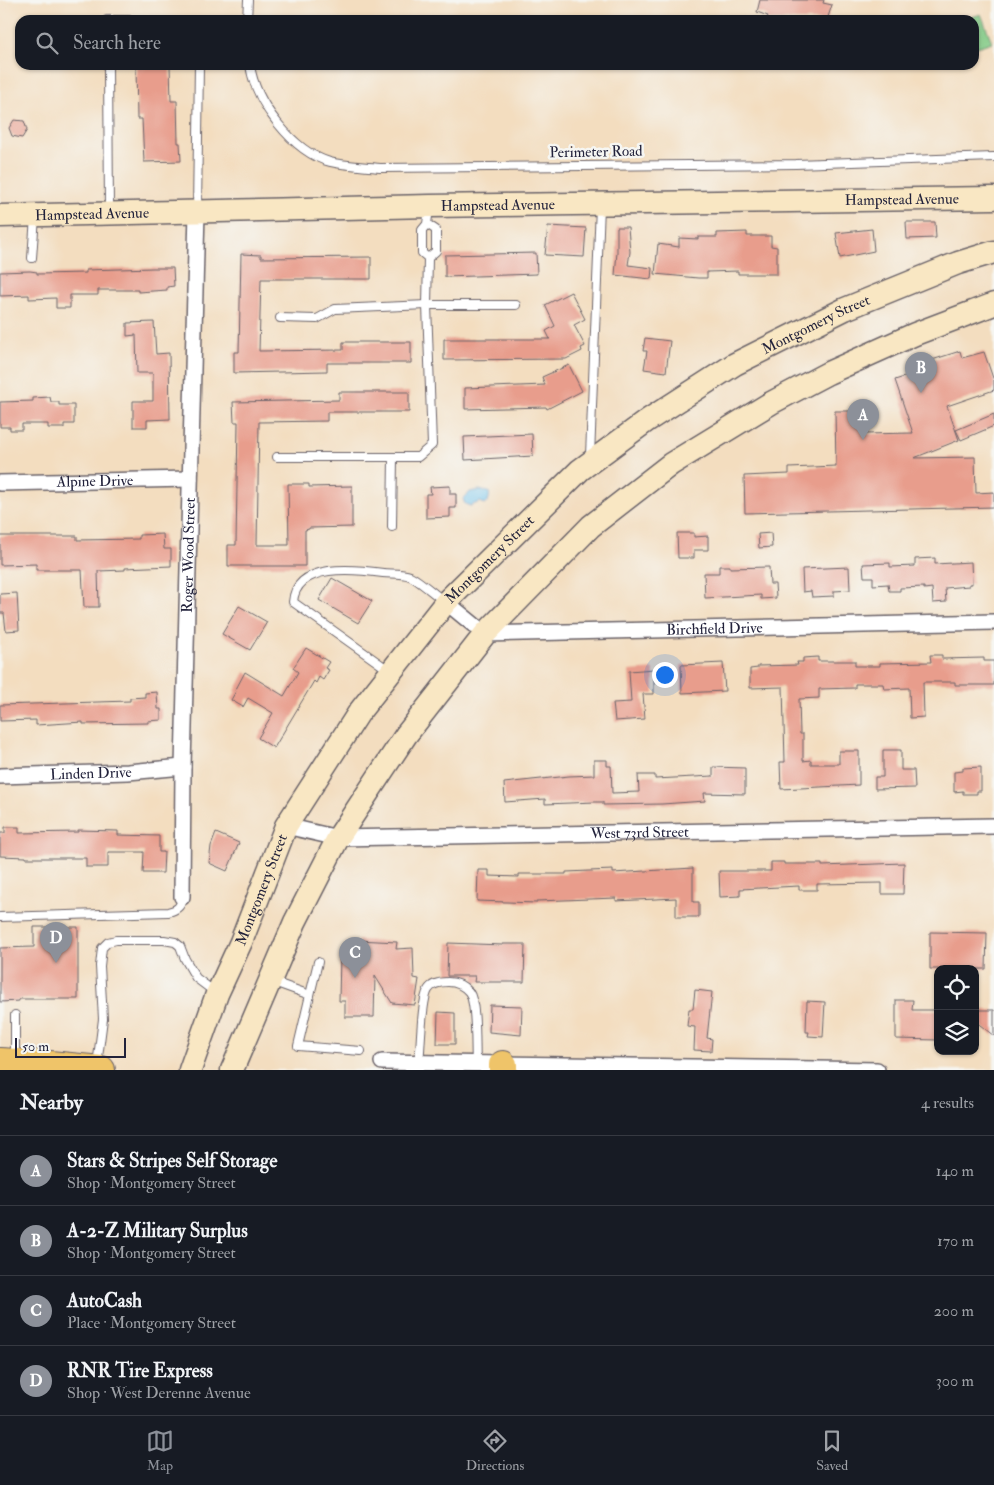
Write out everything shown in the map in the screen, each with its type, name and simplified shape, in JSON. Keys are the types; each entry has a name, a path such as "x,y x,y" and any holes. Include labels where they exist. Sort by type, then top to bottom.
{"highway":[{"path":"8,1063 50,1064 101,1070"}],"street":[{"name":"Hampstead Avenue","path":"0,216 197,211 428,215 600,204 994,198"},
{"name":"Roger Wood Street","path":"182,897 183,767 197,211"},
{"name":"Montgomery Street","path":"190,1070 218,994 241,942 286,826 360,711 446,602 580,470 648,420 735,364 845,309 958,263 994,252"},
{"path":"232,1070 295,922 338,838 406,735 484,634 591,526 671,464 771,403 828,373 915,334 994,304"},
{"name":"Alpine Drive","path":"0,482 190,479"},
{"path":"446,602 484,634"},
{"name":"Birchfield Drive","path":"484,634 994,622"},
{"name":"Linden Drive","path":"0,776 128,772 183,767"},
{"name":"West 73rd Street","path":"286,826 338,838 994,826"},
{"path":"382,1062 476,1064 503,1067 877,1070"}],"lane":[{"path":"247,15 248,0"},
{"path":"108,70 108,213"},
{"path":"197,211 199,70"},
{"name":"Perimeter Road","path":"251,70 259,96 278,124 307,152 330,162 380,168 796,164 994,158"},
{"path":"590,463 600,204"},
{"path":"32,258 35,215"},
{"path":"428,215 422,230 422,253 428,258"},
{"path":"276,457 418,457 432,445 427,305 428,258 436,251 436,230 428,215"},
{"path":"280,318 317,319 335,309 427,305 516,305"},
{"path":"392,527 393,457"},
{"path":"391,671 293,602 294,592 303,580 322,572 335,570 361,570 410,576 446,602"},
{"path":"0,917 168,912 179,908 182,897"},
{"path":"97,1070 103,1019 100,966 102,948 108,942 116,940 164,940 175,942 180,946 185,960 196,978 218,994"},
{"path":"318,962 298,1046 361,1051"},
{"path":"269,980 310,995"},
{"path":"420,1063 424,1005 428,990 433,985 442,982 457,982 469,992 473,1002 476,1064"},
{"path":"8,1063 15,1015"}],"green space":[{"path":"981,14 992,42 979,46 979,15"}],"water":[{"path":"479,490 489,492 489,499 485,504 480,502 470,506 465,504 463,499 470,492"}],"building":[{"path":"760,0 824,0 823,3 832,5 829,15 765,15 757,12"},
{"path":"136,70 170,70 171,101 177,101 178,143 180,143 181,161 144,162 142,119 137,119"},
{"path":"14,120 24,121 27,130 22,138 12,136 9,128"},
{"path":"906,222 935,222 936,238 907,239"},
{"path":"548,226 586,228 584,257 545,255"},
{"path":"617,227 628,227 630,252 628,265 652,268 651,279 615,275"},
{"path":"872,229 874,251 840,258 836,233"},
{"path":"747,232 747,236 771,236 771,246 777,247 777,274 738,274 738,271 707,272 707,278 698,278 655,274 658,244 679,247 679,238 698,239 698,237 717,237 717,233"},
{"path":"536,253 537,274 445,277 445,255"},
{"path":"241,254 261,255 261,258 371,257 371,279 261,279 259,351 343,350 343,342 411,342 411,363 327,363 327,371 234,373 234,352 239,352"},
{"path":"173,268 174,286 167,287 167,290 138,292 138,290 98,290 98,295 70,295 70,308 56,308 56,298 29,299 29,295 0,296 0,272 30,271 37,272 37,274 86,273 86,270"},
{"path":"571,292 585,319 574,325 585,346 581,348 582,351 566,359 444,360 444,339 550,339 546,331 555,326 545,305"},
{"path":"154,322 156,354 169,353 170,419 147,420 147,427 133,427 133,401 153,401 153,373 137,373 136,335 127,336 127,323"},
{"path":"645,338 670,341 666,372 644,369 647,351 643,351"},
{"path":"960,351 962,358 984,352 994,381 994,390 947,406 959,440 914,458 975,457 976,493 994,492 994,507 745,513 744,476 789,474 789,468 836,466 835,411 864,411 865,434 913,433 895,380 934,367 932,360"},
{"path":"569,365 582,391 547,409 546,407 465,409 465,388 545,385 542,377"},
{"path":"339,392 409,392 409,412 327,412 327,421 259,422 257,545 289,545 288,484 309,484 309,487 352,486 352,527 309,528 305,530 305,566 228,566 228,545 236,545 238,422 234,422 233,402 339,400"},
{"path":"50,397 51,402 59,402 59,405 74,405 74,424 64,424 64,428 48,428 48,424 22,424 22,430 10,430 10,427 0,427 0,402 33,401 33,398"},
{"path":"994,414 994,426 961,440 956,430"},
{"path":"532,434 533,456 465,460 464,437"},
{"path":"450,486 450,494 456,494 456,508 450,508 450,517 426,518 426,494 431,494 430,487"},
{"path":"677,533 694,533 694,537 708,536 708,550 694,550 694,558 678,558"},
{"path":"771,533 772,547 759,548 758,534"},
{"path":"163,534 164,549 171,549 171,566 98,571 99,607 84,607 82,570 36,570 36,564 0,565 0,536 77,536 77,540 139,539 139,535"},
{"path":"935,558 935,564 971,562 972,584 969,584 969,586 945,588 946,602 933,603 932,588 900,588 900,591 889,591 888,584 873,585 873,577 864,577 863,564 890,563 890,567 915,566 915,559"},
{"path":"719,566 730,566 730,568 769,567 770,584 775,584 776,598 761,599 761,595 705,598 704,573 719,573"},
{"path":"849,567 850,590 834,591 834,596 812,597 811,591 803,592 802,569"},
{"path":"332,578 372,601 358,623 319,600"},
{"path":"17,593 19,630 6,631 4,613 0,613 0,594"},
{"path":"239,606 267,622 250,650 222,634"},
{"path":"306,648 329,662 325,668 329,670 323,680 319,677 316,683 314,681 274,748 258,738 273,713 248,698 243,707 231,700 245,672 284,696 298,672 293,668"},
{"path":"930,655 942,655 942,659 984,658 984,661 994,661 994,685 955,685 955,682 923,682 924,717 910,718 909,688 884,689 883,684 855,684 855,688 819,689 819,698 799,699 800,734 803,734 803,761 811,760 811,764 839,764 839,751 859,751 859,785 781,789 780,762 785,762 783,687 750,688 750,669 758,668 758,666 798,665 797,662 803,662 803,658 818,657 818,661 855,661 855,666 880,666 880,663 931,662"},
{"path":"723,663 725,691 682,693 681,665"},
{"path":"654,669 654,694 643,694 645,719 615,721 613,703 631,702 629,671"},
{"path":"157,692 158,709 161,709 161,720 148,721 148,723 83,724 83,722 36,725 36,720 0,721 0,705 130,701 130,698 145,697 145,693"},
{"path":"883,750 901,750 901,770 914,770 915,788 875,789 875,777 883,777"},
{"path":"594,760 607,760 607,766 611,766 612,793 639,792 638,775 655,775 655,779 713,776 713,767 745,768 745,794 704,793 705,801 662,804 603,805 603,802 595,802 545,804 545,799 505,802 504,783 594,775"},
{"path":"981,767 981,791 977,791 977,794 963,794 963,791 954,792 954,772 963,771 963,768"},
{"path":"5,827 19,827 19,833 78,832 78,830 118,831 118,835 159,836 159,852 164,852 163,873 143,873 144,852 108,852 108,867 86,867 86,858 0,856 0,833 5,833"},
{"path":"216,833 239,843 227,871 209,863 211,846"},
{"path":"771,862 822,864 822,866 904,863 903,894 882,894 882,883 817,884 817,890 799,890 799,886 740,889 740,896 720,897 719,871 771,871"},
{"path":"693,868 693,902 699,902 699,917 676,917 676,898 616,901 616,898 537,901 537,903 477,901 478,870 489,870 489,876 519,877 519,874 566,874 566,872 613,870 613,873"},
{"path":"34,927 78,927 78,999 19,999 19,1001 0,1002 0,948 34,947"},
{"path":"930,932 987,933 986,969 979,969 979,965 934,965 934,969 930,969"},
{"path":"358,940 397,942 396,949 413,948 414,978 419,979 415,1005 392,1003 375,976 374,1017 345,1017 345,1001 339,1001 340,955 358,955"},
{"path":"448,943 525,944 524,982 474,982 475,976 447,976"},
{"path":"695,990 712,992 707,1038 712,1039 711,1051 694,1050 695,1027 687,1026 689,1009 693,1009"},
{"path":"896,1000 913,1000 912,1010 934,1010 934,1040 896,1039"},
{"path":"807,1001 825,1002 823,1037 808,1036 809,1032 806,1032"},
{"path":"490,1005 522,1006 521,1035 489,1032"},
{"path":"979,1010 994,1010 994,1036 979,1024"},
{"path":"438,1012 455,1013 455,1044 437,1044"}],"place":[{"name":"A-2-Z Military Surplus","path":"921,393"},
{"name":"Stars & Stripes Self Storage","path":"863,440"},
{"name":"RNR Tire Express","path":"56,963"},
{"name":"AutoCash","path":"355,978"}]}
